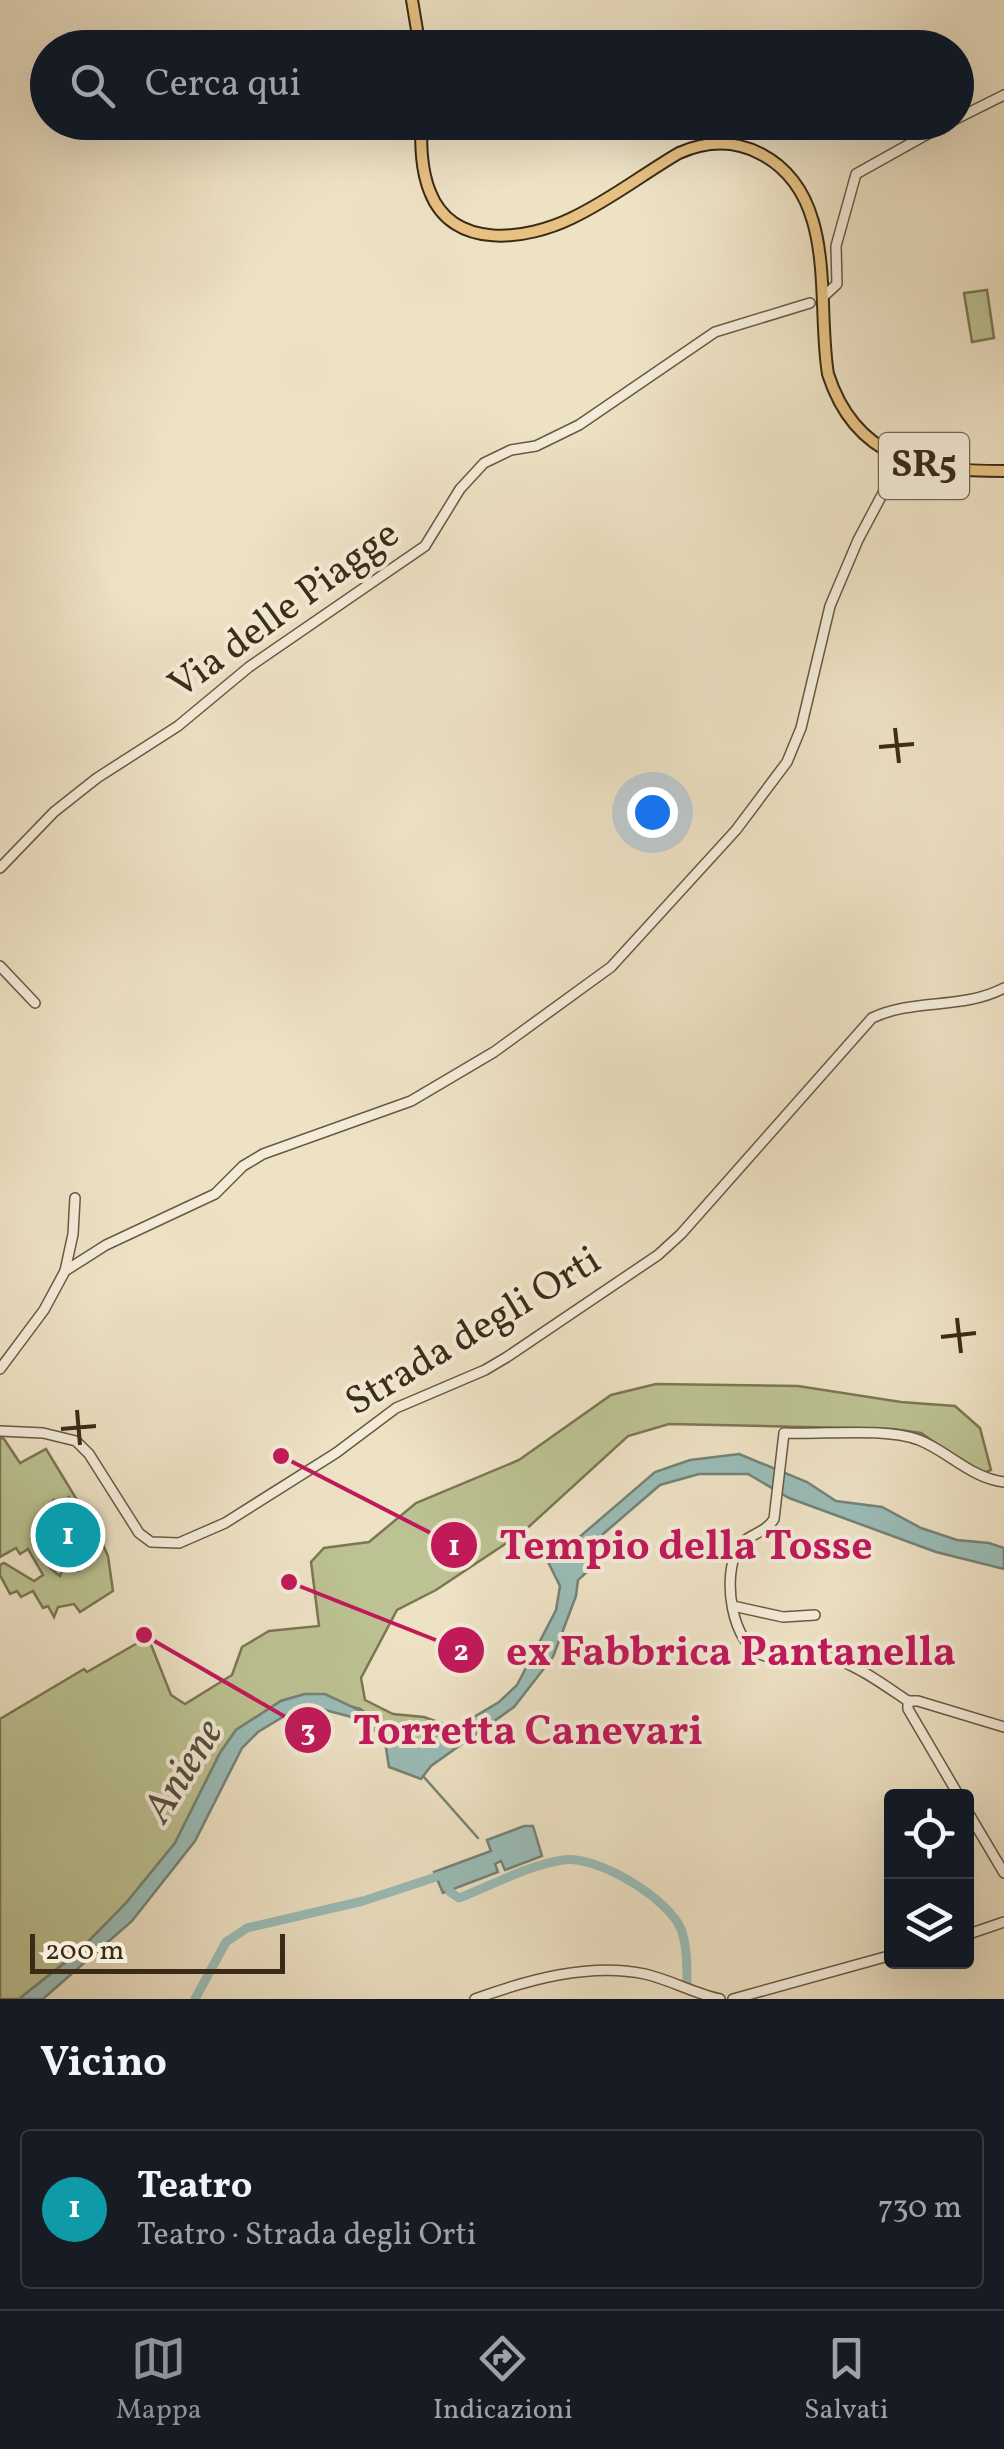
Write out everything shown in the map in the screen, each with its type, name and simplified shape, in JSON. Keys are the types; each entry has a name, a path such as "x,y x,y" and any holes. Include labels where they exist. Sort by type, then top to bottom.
{"main road":[{"path":"412,0 417,30"},
{"name":"SR5","path":"422,140 424,168 437,206 463,228 494,236 527,234 573,218 688,149 723,143 756,151 784,168 802,191 815,227 827,368 835,396 860,430 901,460 938,469 1004,471"}],"street":[{"path":"974,110 1004,95"},
{"path":"823,297 838,284 836,246 856,174 917,140"},
{"name":"Via delle Piagge","path":"0,868 54,812 97,778 178,726 250,667 426,546 465,482 484,463 511,450 536,446 579,425 715,332 810,303"},
{"path":"65,1271 106,1245 212,1196 243,1166 263,1154 411,1101 490,1055 611,967 740,824 786,762 802,728 830,606 858,540 901,460"},
{"path":"0,966 35,1003"},
{"name":"Strada degli Orti","path":"0,1431 72,1438 86,1450 142,1537 162,1544 190,1540 225,1523 336,1454 393,1409 486,1370 658,1254 708,1206 872,1018 896,1010 968,1002 1004,988"},
{"path":"0,1369 38,1320 65,1271 75,1198"},
{"path":"1004,1482 983,1476 911,1438 784,1433 771,1524 745,1540 737,1550 729,1580 732,1606 743,1639 758,1654 773,1658 814,1654 832,1658 864,1672 908,1701 918,1700 1004,1727"},
{"path":"732,1606 783,1617 815,1614"},
{"path":"908,1701 908,1709 955,1789"},
{"path":"974,1822 1004,1873"},
{"path":"974,1932 1004,1922"},
{"path":"733,1999 772,1994 884,1958"},
{"path":"475,1999 516,1984 586,1972 641,1973 720,1999"}],"green space":[{"path":"987,290 994,338 972,342 964,293"},
{"path":"656,1384 798,1386 955,1406 980,1428 991,1470 981,1474 921,1433 893,1429 669,1424 628,1436 523,1532 436,1590 397,1610 361,1678 365,1700 393,1714 424,1717 452,1730 411,1743 360,1709 305,1694 281,1701 236,1730 220,1753 175,1843 126,1903 77,1953 19,1999 0,1999 0,1719 84,1669 87,1672 148,1637 171,1695 185,1704 232,1675 242,1647 269,1631 319,1626 311,1562 324,1548 369,1542 416,1503 519,1460 611,1395"},
{"path":"0,1437 20,1463 46,1449 88,1518 84,1520 69,1497 57,1504 54,1500 47,1509 39,1540 40,1550 51,1568 60,1576 63,1567 78,1571 80,1557 96,1547 93,1541 100,1538 108,1556 113,1591 80,1612 74,1604 58,1607 54,1617 33,1591 21,1597 17,1591 10,1594 0,1575 0,1565 4,1563 34,1581 43,1575 28,1549 20,1554 16,1548 0,1557"}],"water":[{"path":"739,1454 807,1482 836,1501 882,1507 921,1528 957,1540 1004,1548 1004,1569 936,1552 789,1498 748,1474 699,1474 660,1485 603,1534 589,1570 578,1580 576,1596 553,1657 514,1707 431,1766 421,1779 389,1767 386,1748 377,1733 359,1719 314,1707 296,1709 258,1732 242,1748 195,1841 132,1921 43,1999 19,1999 77,1953 126,1903 175,1843 220,1753 236,1730 281,1701 305,1694 325,1694 376,1718 411,1743 452,1730 499,1702 517,1685 556,1610 560,1586 542,1550 559,1540 576,1540 655,1472 690,1460"},
{"path":"533,1826 542,1856 505,1870 501,1861 495,1864 498,1872 443,1893 434,1872 491,1851 487,1840"}],"waterway":[{"path":"423,1776 478,1838"},
{"path":"447,1879 450,1892 459,1898 524,1871 563,1860 577,1860 612,1871 647,1892 674,1917 684,1942 687,1983"},
{"path":"195,1999 226,1942 247,1928 363,1901 445,1874"}],"place":[{"name":"Tempio della Tosse","path":"281,1456"},
{"name":"Teatro","path":"68,1535"},
{"name":"ex Fabbrica Pantanella","path":"289,1582"},
{"name":"Torretta Canevari","path":"144,1635"}],"water label":[{"name":"Aniene","path":"185,1772"}]}
